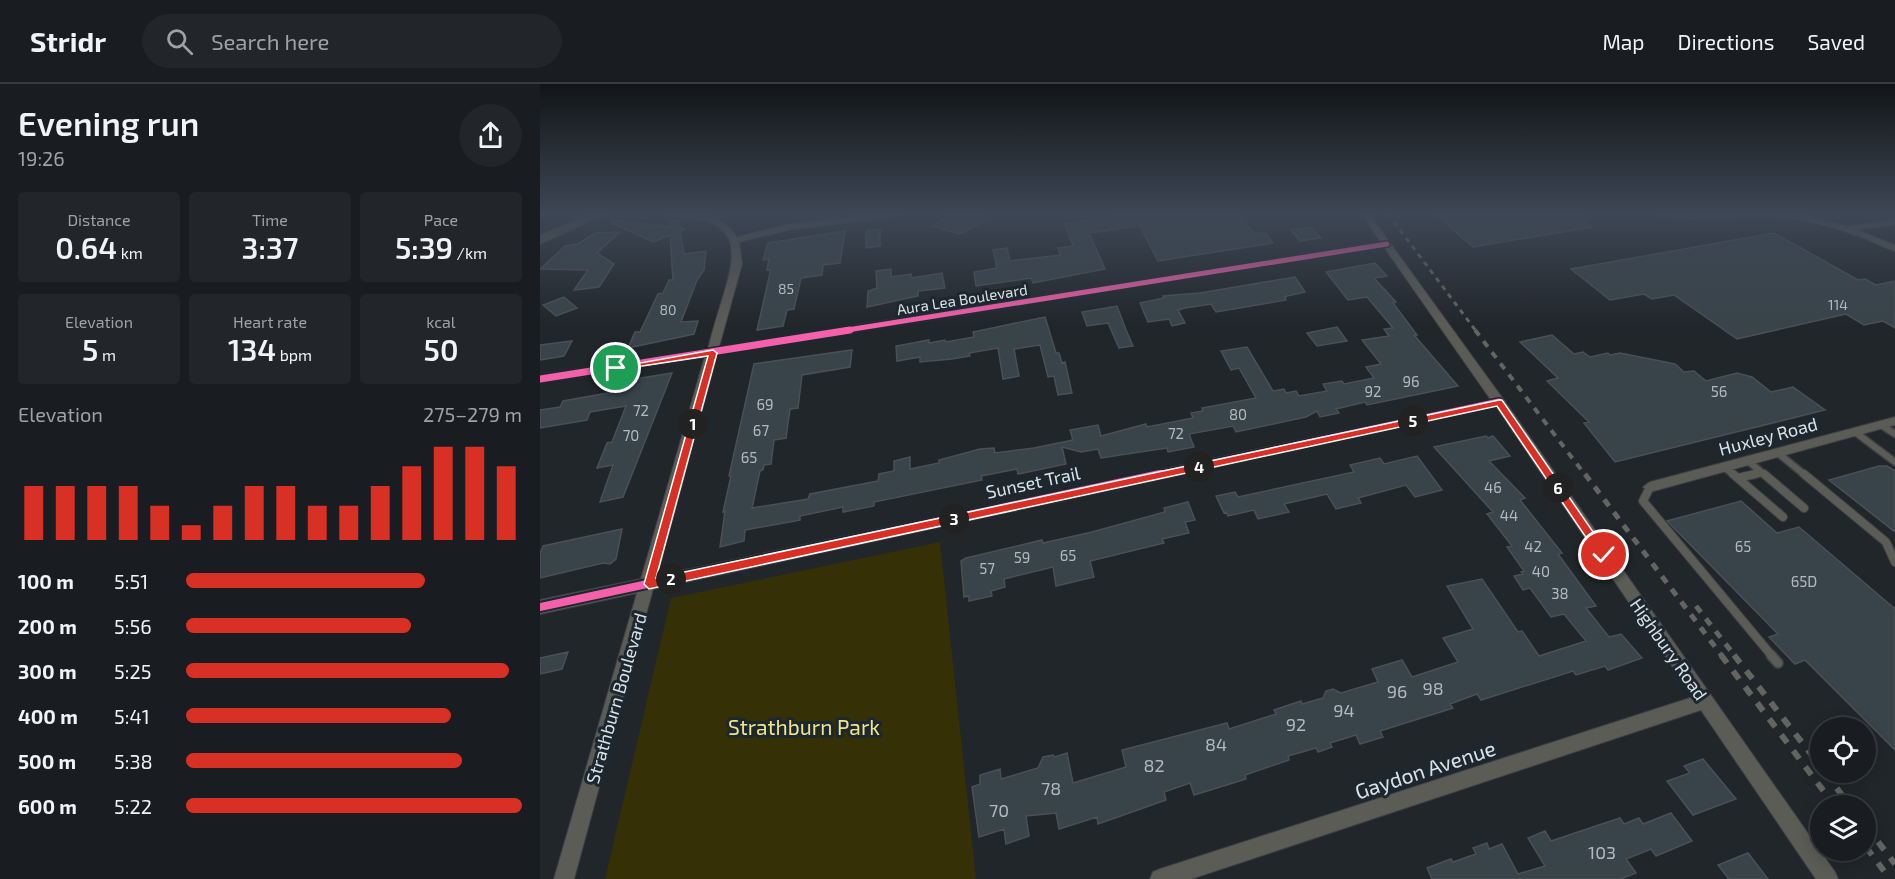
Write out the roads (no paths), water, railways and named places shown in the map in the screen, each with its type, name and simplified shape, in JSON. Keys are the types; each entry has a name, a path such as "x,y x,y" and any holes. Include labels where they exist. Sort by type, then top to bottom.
{"street":[{"name":"Strathburn Boulevard","path":"564,879 713,353 737,264 735,251"},
{"name":"Aura Lea Boulevard","path":"540,379 1343,251"},
{"name":"Highbury Road","path":"1392,251 1499,402 1828,879"},
{"name":"Sunset Trail","path":"540,607 1499,402"},
{"name":"Huxley Road","path":"1650,487 1895,421"},
{"name":"Gaydon Avenue","path":"1160,879 1704,701"}],"lane":[{"path":"1881,425 1895,434"},
{"path":"1855,432 1895,462"},
{"path":"1778,453 1886,542 1895,562"},
{"path":"1747,460 1804,508"},
{"path":"1724,466 1783,518"},
{"path":"1738,478 1762,473"},
{"path":"1650,487 1643,501 1778,663"}],"railway":[{"path":"1416,251 1476,331"},
{"path":"1475,330 1586,476"},
{"path":"1585,474 1722,656"},
{"path":"1696,606 1735,656"},
{"path":"1721,655 1827,795"},
{"path":"1734,655 1810,753"},
{"path":"1833,783 1842,795"},
{"path":"1876,839 1895,864"},
{"path":"1876,860 1890,879"}],"park label":[{"name":"Strathburn Park","path":"804,726"}]}
